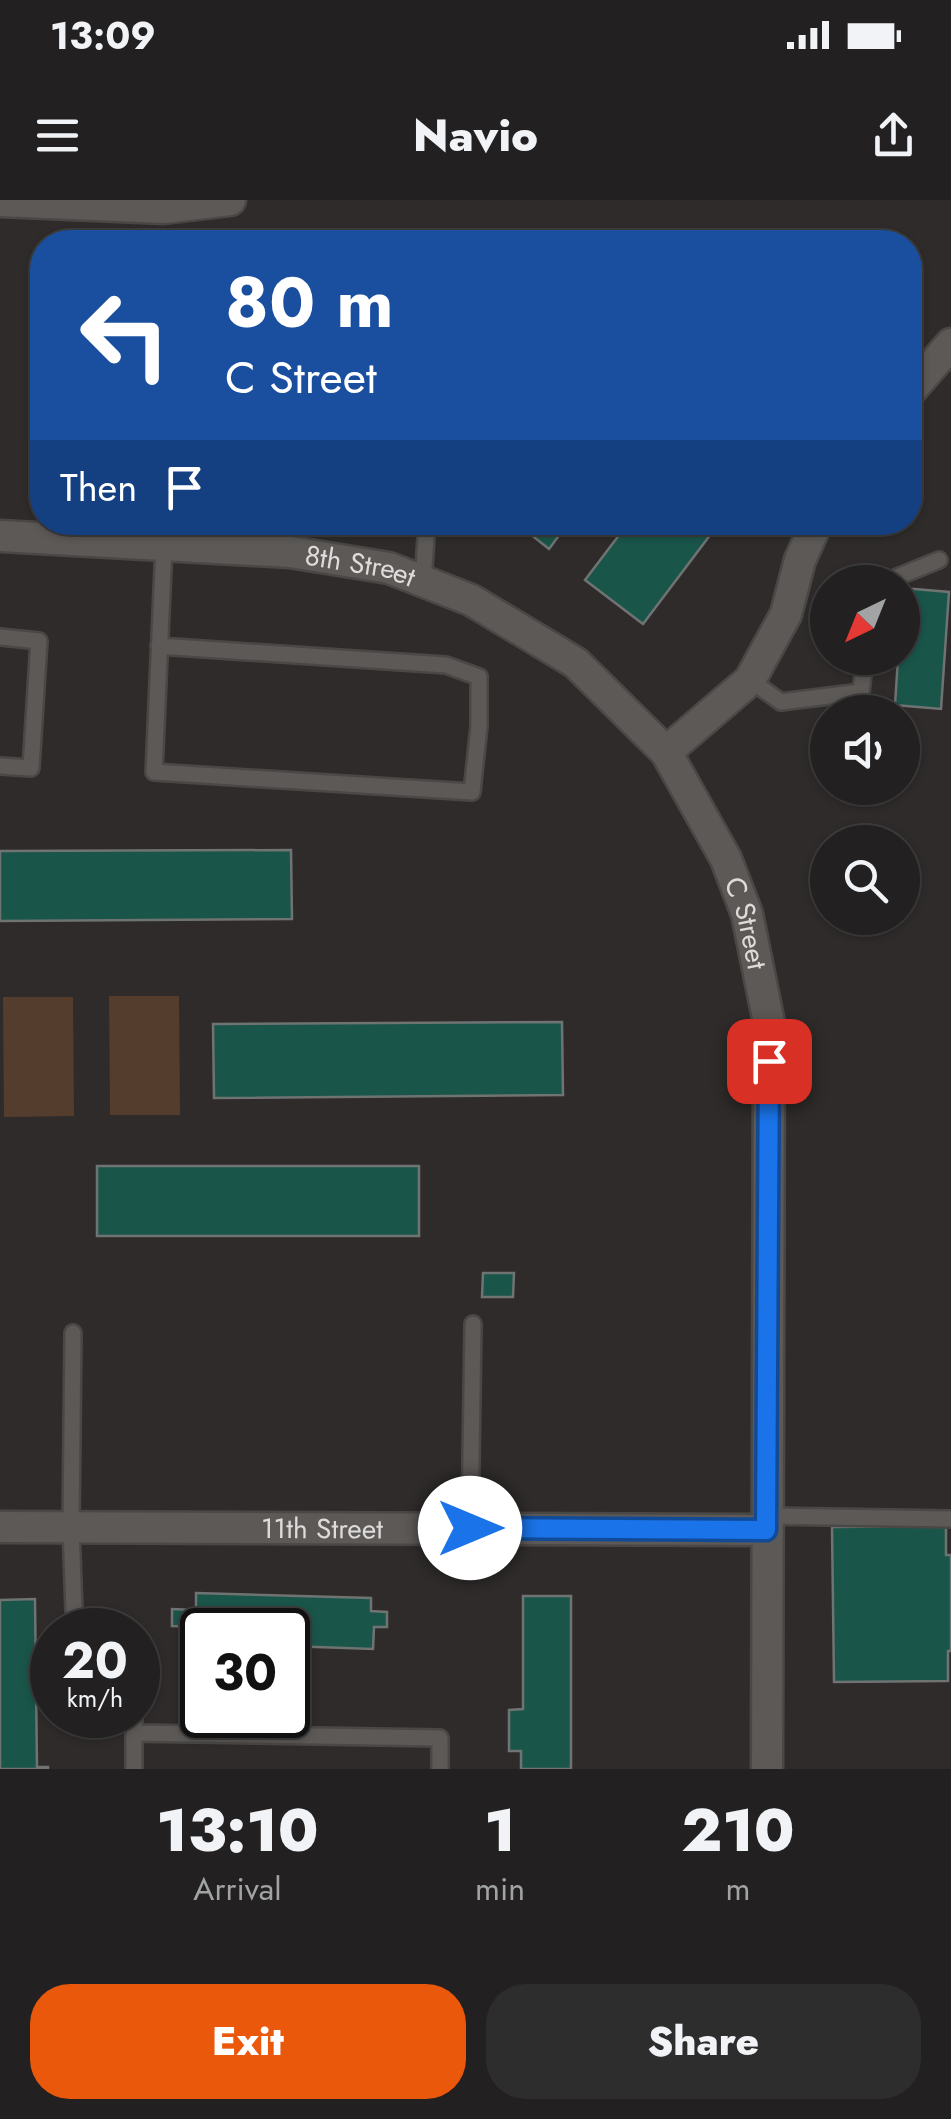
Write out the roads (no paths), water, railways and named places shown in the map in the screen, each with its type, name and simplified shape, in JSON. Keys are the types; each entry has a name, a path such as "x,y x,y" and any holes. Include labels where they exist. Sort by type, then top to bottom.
{"street":[{"path":"0,201 164,208 230,200"},
{"path":"922,377 951,344"},
{"name":"8th Street","path":"0,536 164,545 209,535 388,568 472,600 576,664 666,752"},
{"path":"666,752 750,680 786,614 800,560 811,535"},
{"name":"C Street","path":"666,752 726,859 747,914 770,1023 767,1769"},
{"name":"11th Street","path":"0,1526 470,1528 767,1523"}],"lane":[{"path":"423,582 426,535"},
{"path":"159,646 446,664 479,677 472,792 154,772 159,646 164,545"},
{"path":"920,568 939,560"},
{"path":"0,637 40,641 31,768 0,766"},
{"path":"750,680 780,702 862,692 863,675"},
{"path":"470,1528 473,1324"},
{"path":"72,1333 74,1608"},
{"path":"767,1523 951,1519"},
{"path":"160,1734 440,1738 440,1769"},
{"path":"134,1738 134,1769"}]}
